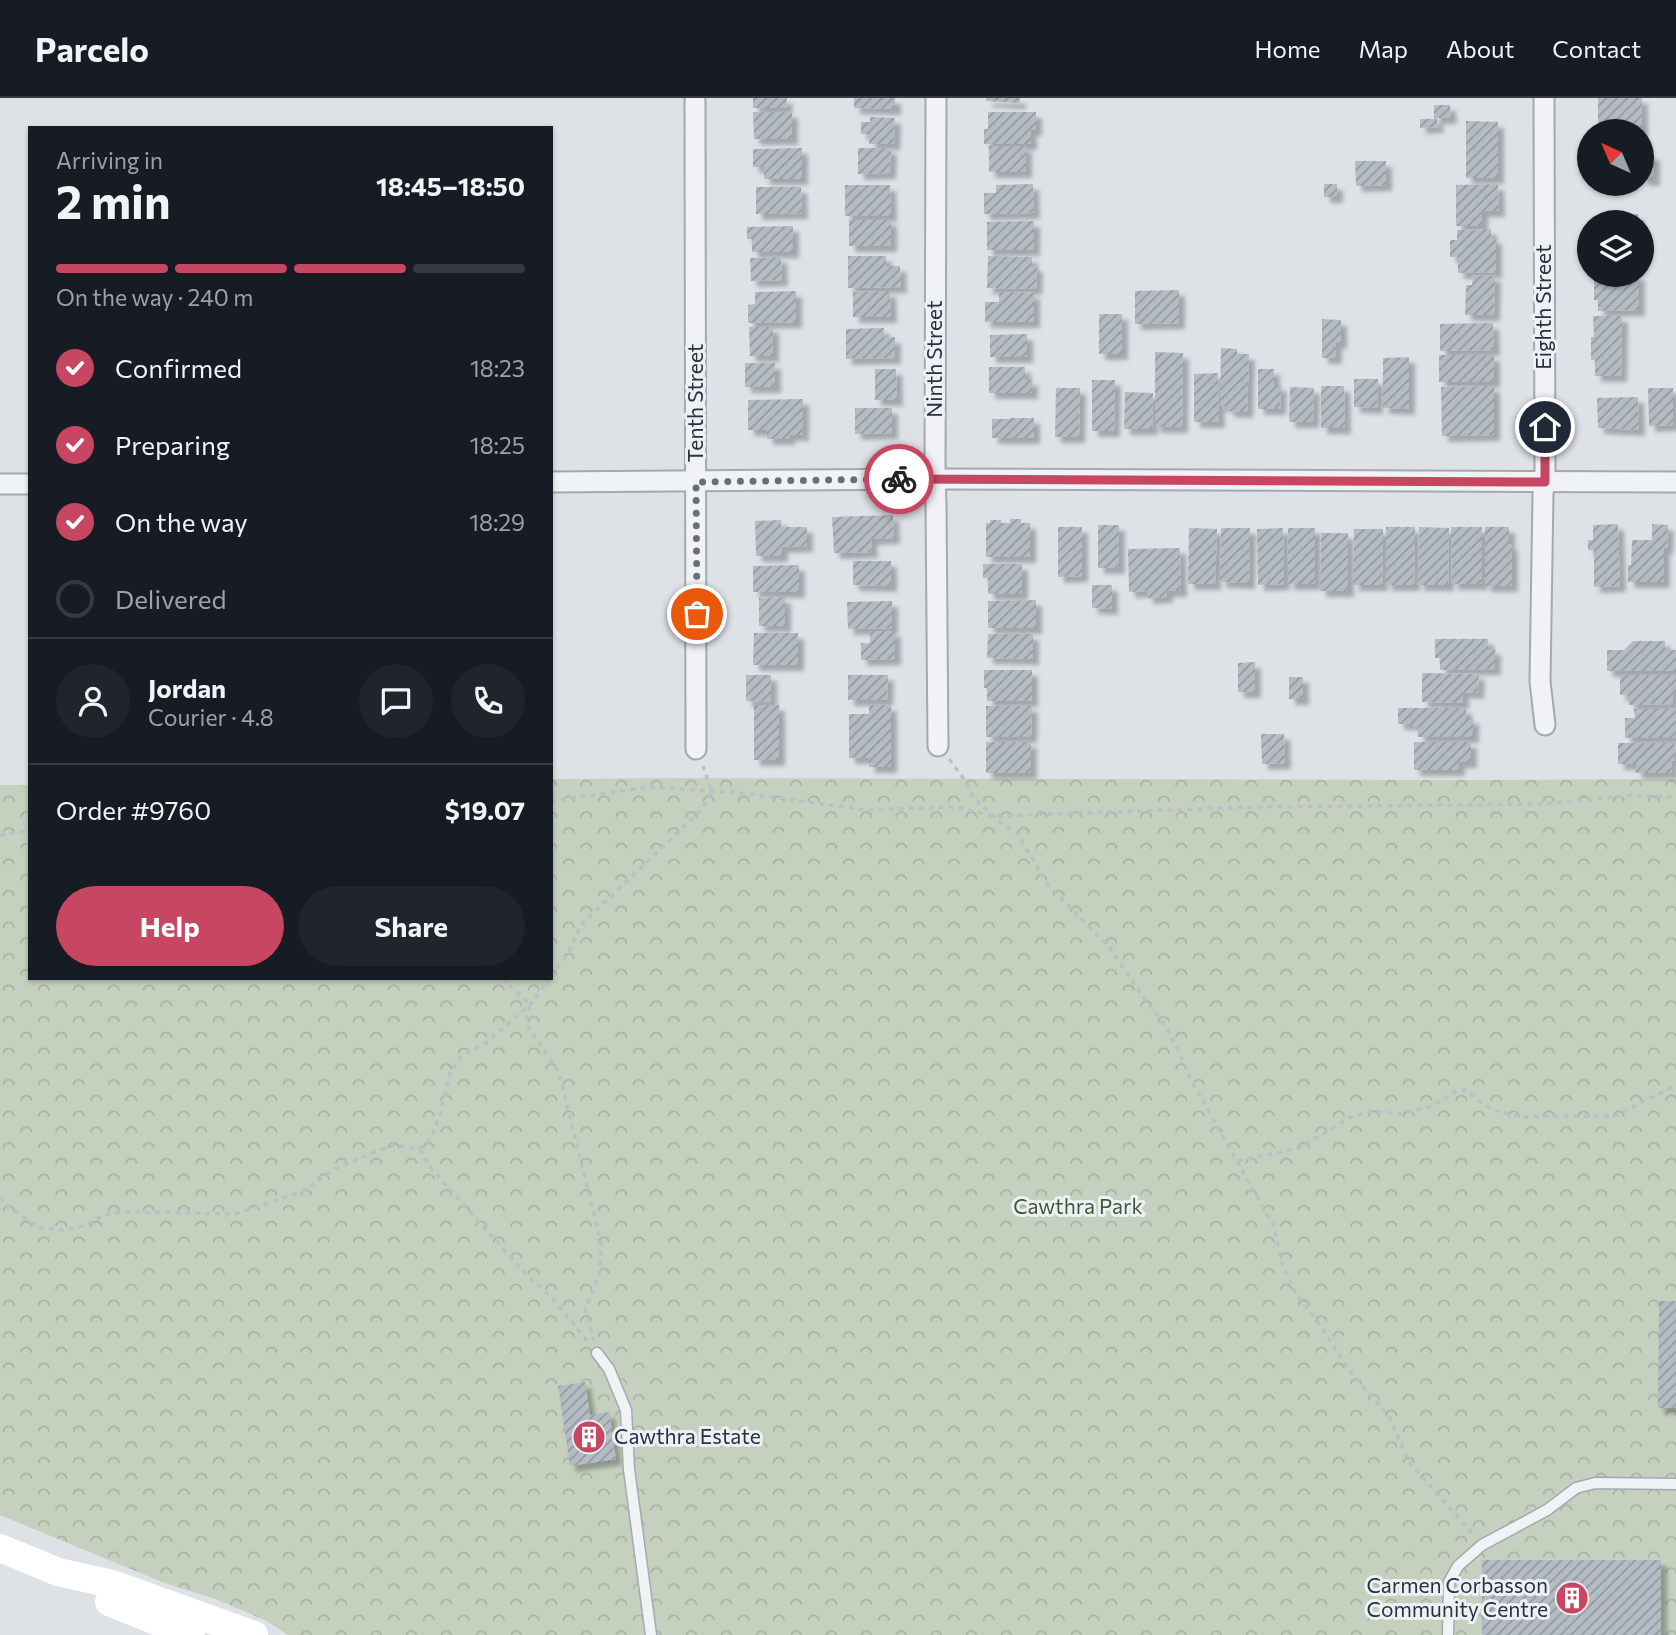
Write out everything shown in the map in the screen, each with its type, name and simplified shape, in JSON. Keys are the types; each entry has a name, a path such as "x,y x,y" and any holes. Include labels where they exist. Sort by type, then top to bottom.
{"main road":[{"path":"0,1548 58,1572 110,1603 191,1635"},
{"path":"58,1572 112,1584 254,1635"}],"street":[{"name":"Tenth Street","path":"695,98 696,749"},
{"name":"Ninth Street","path":"936,98 934,479 938,746"},
{"name":"Eighth Street","path":"1544,98 1545,482 1540,681 1545,725"},
{"path":"553,482 934,479 1676,482"},
{"path":"0,484 28,484"}],"lane":[{"path":"597,1353 609,1368 626,1410 629,1469 651,1635"},
{"path":"1448,1635 1449,1581 1458,1566 1482,1545 1546,1510 1576,1488 1595,1483 1676,1485"}],"path":[{"path":"938,746 967,782 974,798 1001,823 1017,833 1048,884 1110,948 1165,1026 1190,1077 1273,1225 1283,1266 1297,1295 1348,1369 1390,1418 1409,1462 1482,1545"},
{"path":"696,749 712,792"},
{"path":"553,801 650,787 743,793 866,810 955,807 993,816 1257,807 1546,804 1633,795 1676,797"},
{"path":"553,973 567,955 581,925 700,811 712,792"},
{"path":"0,835 28,830"},
{"path":"504,980 530,1005"},
{"path":"419,1149 431,1138 450,1073 463,1054 486,1044 530,1005 548,980"},
{"path":"530,1005 526,1023 559,1073 601,1242 600,1270 585,1310 597,1353"},
{"path":"1238,1161 1299,1148 1349,1118 1372,1111 1400,1114 1433,1106 1463,1089 1492,1110 1521,1117 1615,1116 1676,1085"},
{"path":"0,1197 8,1207 38,1228 63,1230 83,1226 104,1214 122,1212 236,1214 301,1192 336,1168 393,1145 419,1149 430,1167 521,1269 555,1301 597,1353"}],"green space":[{"name":"Cawthra Park","path":"553,779 1676,779 1676,1635 288,1635 265,1620 215,1599 162,1582 0,1515 0,785 28,785 28,980 553,980"}],"building":[{"path":"753,98 787,98 786,108 753,108"},
{"path":"854,98 895,98 895,109 854,108"},
{"path":"987,98 1020,98 1020,103 986,101"},
{"path":"1598,98 1642,98 1642,119 1598,119"},
{"path":"1434,105 1450,105 1451,118 1437,118 1438,127 1420,128 1420,119 1434,119"},
{"path":"753,112 792,112 792,139 754,139"},
{"path":"988,112 1036,112 1036,130 1031,130 1031,144 984,144 984,129 988,129"},
{"path":"870,117 895,118 894,144 869,144 870,134 861,134 861,122 870,122"},
{"path":"1466,121 1498,122 1498,178 1466,178"},
{"path":"989,146 1026,146 1026,172 989,172"},
{"path":"802,148 802,179 764,179 764,167 753,167 753,149"},
{"path":"858,148 891,148 890,173 858,174"},
{"path":"1355,161 1386,161 1386,185 1356,186"},
{"path":"1033,184 1034,213 984,214 984,193 996,193 996,185"},
{"path":"1324,184 1337,184 1337,197 1324,197"},
{"path":"1498,184 1499,211 1482,211 1482,226 1456,226 1456,185"},
{"path":"845,185 890,185 891,216 845,216"},
{"path":"756,187 801,187 802,213 756,214"},
{"path":"849,220 891,220 891,246 849,246"},
{"path":"1034,221 1034,250 987,250 987,222"},
{"path":"793,226 793,252 752,252 752,239 747,239 747,227"},
{"path":"1491,229 1491,238 1496,238 1496,272 1458,273 1458,257 1450,257 1450,240 1457,240 1457,230"},
{"path":"848,256 886,256 886,266 900,266 901,287 848,288"},
{"path":"988,256 1032,257 1032,266 1037,266 1036,289 987,288"},
{"path":"781,257 782,280 751,281 750,258"},
{"path":"1473,275 1495,276 1494,315 1465,315 1466,285 1472,285"},
{"path":"1594,287 1639,287 1639,310 1598,311 1598,300 1594,300"},
{"path":"1179,290 1179,323 1135,324 1135,291"},
{"path":"796,291 796,322 748,323 748,305 755,304 755,292"},
{"path":"890,291 891,317 853,317 853,292"},
{"path":"999,292 1034,293 1034,322 985,322 985,302 999,302"},
{"path":"1099,314 1122,314 1122,354 1099,354"},
{"path":"1593,316 1622,316 1621,376 1595,376 1595,360 1591,360"},
{"path":"1322,319 1341,320 1341,343 1336,343 1336,358 1322,358"},
{"path":"1493,323 1494,350 1440,351 1440,324"},
{"path":"749,327 773,327 773,356 750,356"},
{"path":"884,328 884,338 895,337 895,358 846,359 846,329"},
{"path":"1027,334 1027,357 990,357 990,335"},
{"path":"1221,348 1237,349 1237,354 1249,354 1247,412 1228,411 1228,406 1220,406"},
{"path":"1155,352 1183,353 1182,427 1155,427"},
{"path":"1439,355 1494,355 1494,382 1439,382"},
{"path":"1409,357 1409,409 1383,408 1383,358"},
{"path":"745,363 775,363 775,387 745,387"},
{"path":"989,367 1025,367 1025,380 1032,380 1032,393 989,393"},
{"path":"875,369 896,369 897,400 875,400"},
{"path":"1258,369 1274,369 1274,385 1281,385 1280,409 1258,409"},
{"path":"1218,373 1219,422 1194,422 1194,374"},
{"path":"1354,379 1378,379 1377,408 1354,407"},
{"path":"1092,380 1115,380 1114,431 1092,431"},
{"path":"1321,386 1344,386 1345,428 1321,428"},
{"path":"1494,386 1494,435 1442,436 1441,387"},
{"path":"1290,387 1314,388 1313,422 1289,422"},
{"path":"1056,388 1080,388 1079,437 1055,437"},
{"path":"1648,388 1673,388 1673,425 1649,426"},
{"path":"1125,392 1153,393 1152,429 1124,429"},
{"path":"1638,397 1639,430 1598,428 1597,398"},
{"path":"803,399 803,435 789,435 789,439 767,439 767,430 748,430 748,400"},
{"path":"855,408 892,408 892,433 855,434"},
{"path":"1034,418 1034,438 992,438 992,419"},
{"path":"893,515 894,538 871,539 872,552 834,553 832,517"},
{"path":"1010,519 1021,519 1021,523 1030,523 1030,557 986,557 986,523 990,523 990,520 1001,520 1001,523 1010,523"},
{"path":"781,520 781,527 807,527 807,546 782,547 782,556 756,556 755,521"},
{"path":"1618,524 1620,586 1594,587 1594,550 1588,550 1588,540 1593,540 1593,525"},
{"path":"1652,524 1668,525 1667,548 1664,548 1664,582 1628,582 1632,540 1652,540"},
{"path":"1098,525 1119,525 1119,568 1098,568"},
{"path":"1058,527 1082,527 1082,576 1058,577"},
{"path":"1386,527 1415,527 1414,585 1386,585"},
{"path":"1419,527 1449,528 1448,585 1418,585"},
{"path":"1451,527 1482,527 1482,584 1452,584"},
{"path":"1485,527 1509,527 1509,545 1512,544 1512,586 1485,586"},
{"path":"1189,528 1217,529 1215,584 1188,584"},
{"path":"1221,528 1250,528 1249,583 1220,582"},
{"path":"1283,528 1284,584 1258,585 1257,529"},
{"path":"1288,528 1315,528 1315,584 1288,584"},
{"path":"1354,529 1383,529 1382,585 1353,585"},
{"path":"1321,533 1348,533 1348,591 1320,591"},
{"path":"1180,548 1181,591 1167,591 1167,597 1147,598 1147,591 1129,592 1128,549"},
{"path":"853,561 891,561 891,586 853,585"},
{"path":"983,564 1022,564 1022,594 988,594 988,578 983,578"},
{"path":"799,565 799,592 753,592 753,566"},
{"path":"1092,585 1112,585 1112,609 1092,608"},
{"path":"785,597 785,626 759,626 759,598"},
{"path":"1036,600 1036,628 988,628 988,601"},
{"path":"892,601 892,628 848,629 847,602"},
{"path":"870,631 895,631 895,659 861,660 861,643 870,643"},
{"path":"754,633 798,633 798,665 753,665"},
{"path":"988,634 1033,634 1033,659 987,658"},
{"path":"1435,639 1488,639 1488,649 1495,649 1495,669 1440,670 1440,658 1435,658"},
{"path":"1633,641 1665,641 1665,650 1676,650 1676,671 1607,671 1607,650 1624,650"},
{"path":"1255,662 1255,692 1238,692 1238,663"},
{"path":"984,670 1032,670 1032,701 987,701"},
{"path":"1422,673 1479,674 1478,693 1463,692 1463,703 1422,702"},
{"path":"746,675 771,675 771,702 746,701"},
{"path":"848,675 888,675 887,700 848,700"},
{"path":"1620,675 1676,675 1676,691 1673,691 1672,704 1629,705 1629,695 1620,695"},
{"path":"1289,677 1303,677 1303,699 1289,699"},
{"path":"754,705 779,705 779,760 754,760"},
{"path":"869,705 891,705 891,767 869,767 869,758 849,758 849,714 869,714"},
{"path":"986,706 1032,706 1031,737 986,737"},
{"path":"1398,708 1466,708 1466,718 1473,718 1473,737 1418,737 1418,727 1413,727 1413,724 1398,724"},
{"path":"1634,709 1676,709 1676,738 1625,738 1625,718 1635,718"},
{"path":"1261,734 1284,734 1285,763 1262,764"},
{"path":"986,742 1031,742 1031,773 986,773"},
{"path":"1414,742 1471,742 1471,762 1459,762 1459,770 1414,770"},
{"path":"1618,743 1675,743 1675,761 1671,761 1672,773 1636,773 1636,764 1618,764"},
{"path":"1659,1301 1676,1301 1676,1408 1658,1408"},
{"name":"Cawthra Estate","path":"585,1382 590,1415 609,1412 616,1459 570,1466 558,1386"},
{"name":"Carmen Corbasson Community Centre","path":"1482,1560 1661,1560 1661,1635 1482,1635"}],"way so far":[{"path":"697,614 696,482 899,479"}],"place":[{"name":"Cawthra Estate","path":"589,1437"},
{"name":"Carmen Corbasson Community Centre","path":"1572,1598"}],"route":[{"path":"899,479 1545,482 1545,427"}]}
